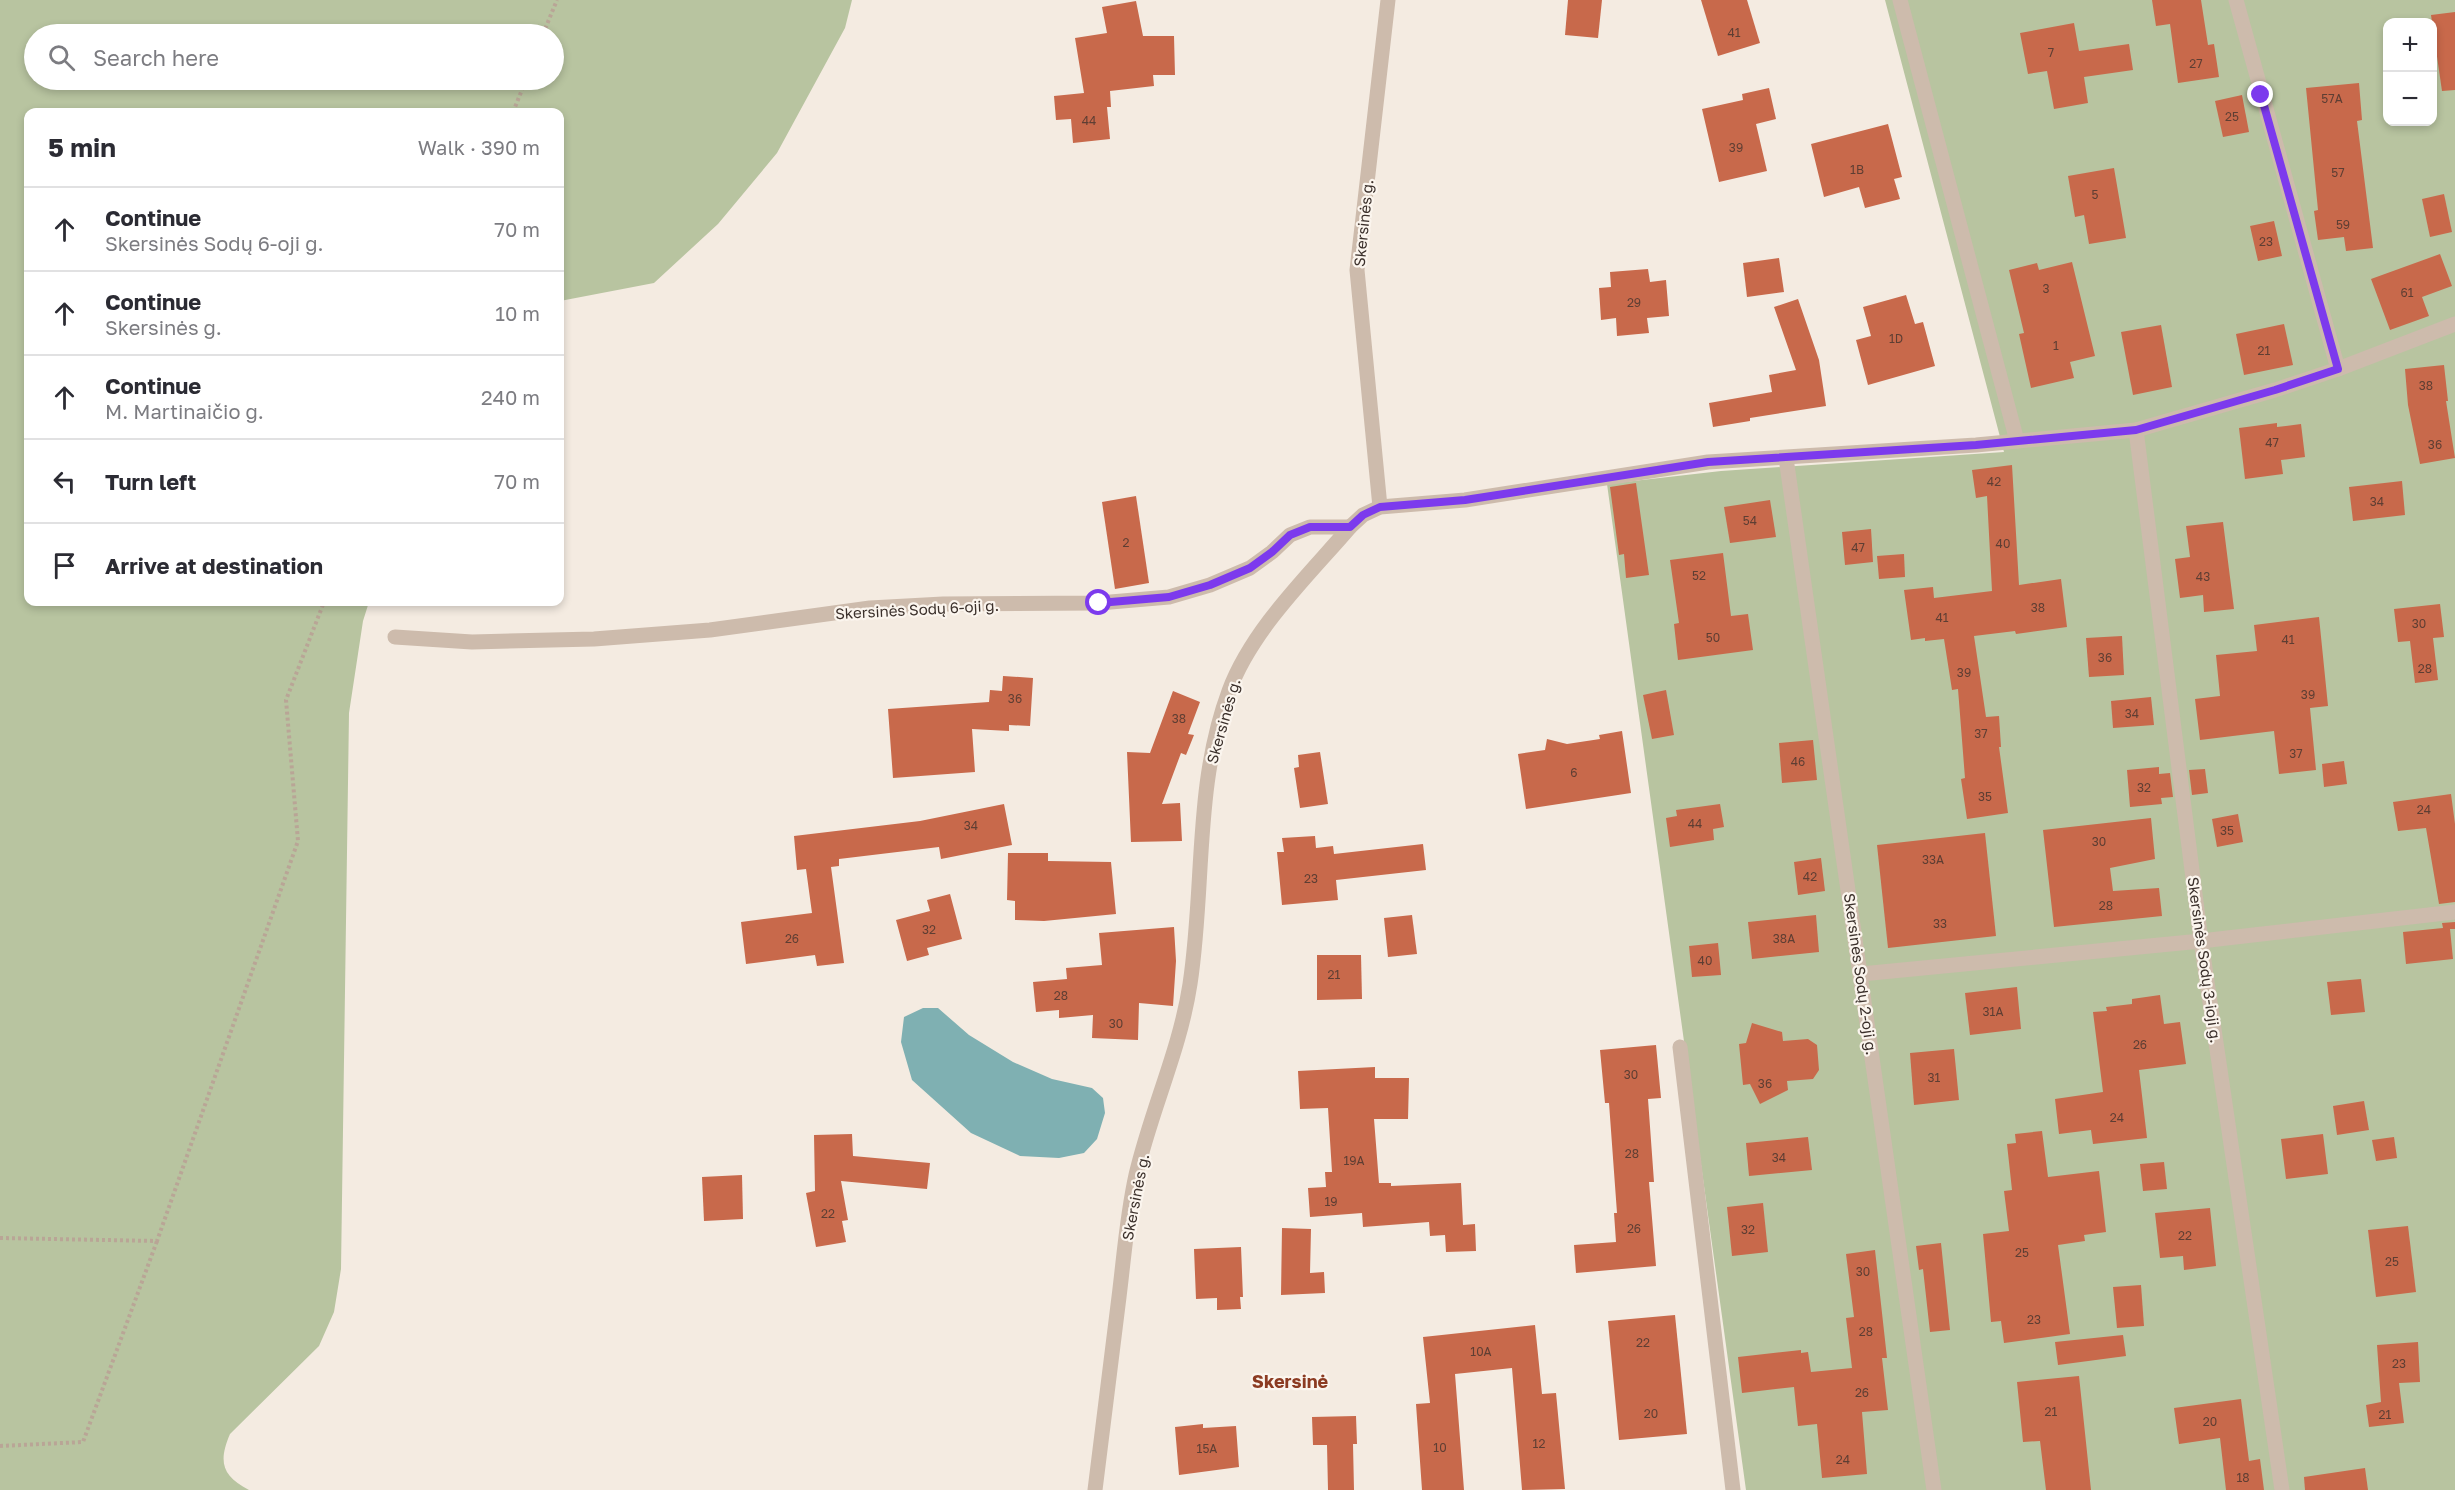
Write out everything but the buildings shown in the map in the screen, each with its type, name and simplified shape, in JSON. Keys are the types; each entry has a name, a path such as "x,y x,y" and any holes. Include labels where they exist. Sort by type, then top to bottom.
{"street":[{"name":"Skersinės g.","path":"1095,1490 1127,1228 1136,1175 1178,1041 1190,983 1206,783 1220,720 1229,690 1243,660 1263,629 1350,527 1363,515 1380,507 1357,270 1388,0"},
{"path":"1900,0 2017,441"},
{"path":"2235,0 2338,369"},
{"path":"1380,507 1465,500 1708,462 2017,441 2136,430 2275,390 2338,369 2455,324"},
{"name":"Skersinės Sodų 3-ioji g.","path":"2136,430 2201,940 2282,1490"},
{"name":"Skersinės Sodų 2-oji g.","path":"1786,458 1934,1490"},
{"name":"Skersinės Sodų 6-oji g.","path":"395,638 472,642 603,639 710,630 870,608 943,604 1099,603 1169,597 1210,585 1250,568 1290,535 1310,527 1350,527"},
{"path":"1861,974 2455,912"},
{"path":"1680,1047 1733,1490"}],"path":[{"path":"547,24 557,0"},
{"path":"515,108 522,90"},
{"path":"0,1446 84,1442 298,842 285,700 322,606"},
{"path":"0,1238 157,1241"}],"green space":[{"path":"0,0 852,0 845,28 777,153 718,224 654,283 564,300 564,108 24,108 24,606 368,606 363,621 349,713 341,1269 334,1312 319,1346 230,1434 224,1453 225,1467 233,1479 249,1490 0,1490"},
{"path":"1885,0 2455,0 2455,1490 1746,1490 1607,484 1721,471 2004,452"}],"water":[{"path":"923,1008 938,1008 969,1035 1013,1062 1052,1079 1092,1088 1103,1098 1105,1113 1097,1139 1084,1153 1059,1158 1020,1156 971,1133 912,1080 901,1042 904,1017"}],"district":[{"name":"Skersinė","path":"1290,1381"}],"route":[{"path":"1099,603 1169,597 1210,585 1250,568 1290,535 1310,527 1350,527 1363,515 1380,507 1465,500 1708,462 1976,445 2136,430 2275,390 2338,369 2261,95"}]}
